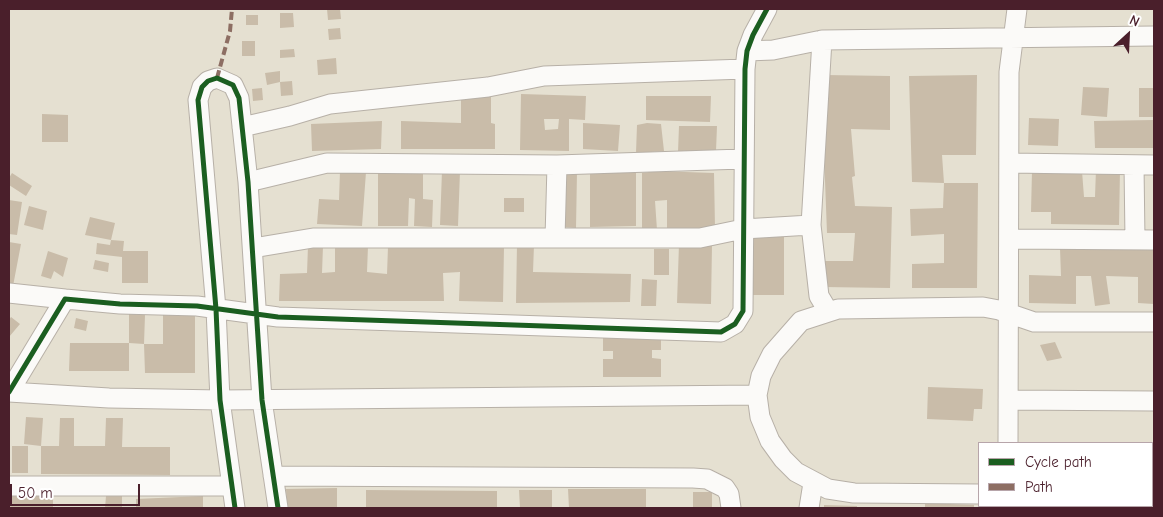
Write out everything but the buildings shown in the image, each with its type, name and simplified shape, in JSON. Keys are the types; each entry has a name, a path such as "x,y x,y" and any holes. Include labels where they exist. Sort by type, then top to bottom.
{"street":[{"path":"9,294 216,309 278,318 721,332 735,324 743,312 743,159 746,60 767,9"},
{"path":"1008,442 1009,72 1017,9"},
{"path":"242,127 330,104 488,87 544,76 746,60 773,50 822,40 1013,36 1154,36"},
{"path":"822,40 811,225 819,296 828,311"},
{"path":"235,508 220,400 216,309 198,100 202,87 208,81 217,78 234,85 239,98 248,182 262,400 278,508"},
{"path":"248,182 327,163 557,165 743,159"},
{"path":"1009,163 1154,165"},
{"path":"555,238 557,165"},
{"path":"1134,165 1135,240"},
{"path":"253,248 313,238 700,238 743,229 811,225"},
{"path":"1009,239 1154,240"},
{"path":"65,299 9,392 109,398 220,400 757,395"},
{"path":"978,494 854,493 828,489 813,483 783,459 770,441 760,417 757,395 761,376 772,354 784,338 801,321 838,309 983,307 999,310 1034,322 1154,322"},
{"path":"1008,400 1154,401"},
{"path":"273,476 694,478 707,479 725,488 729,494 732,508"},
{"path":"810,508 813,483"},
{"path":"9,486 232,486"}],"marked path":[{"path":"217,78 230,31 232,9"}],"cycle path":[{"path":"9,392 65,299 120,304 197,306 278,317 721,332 735,324 743,311 745,69 747,51 767,9"},
{"path":"235,508 220,400 216,309 198,100 202,87 208,81 217,78 233,85 239,98 248,182 262,400 278,508"}]}
